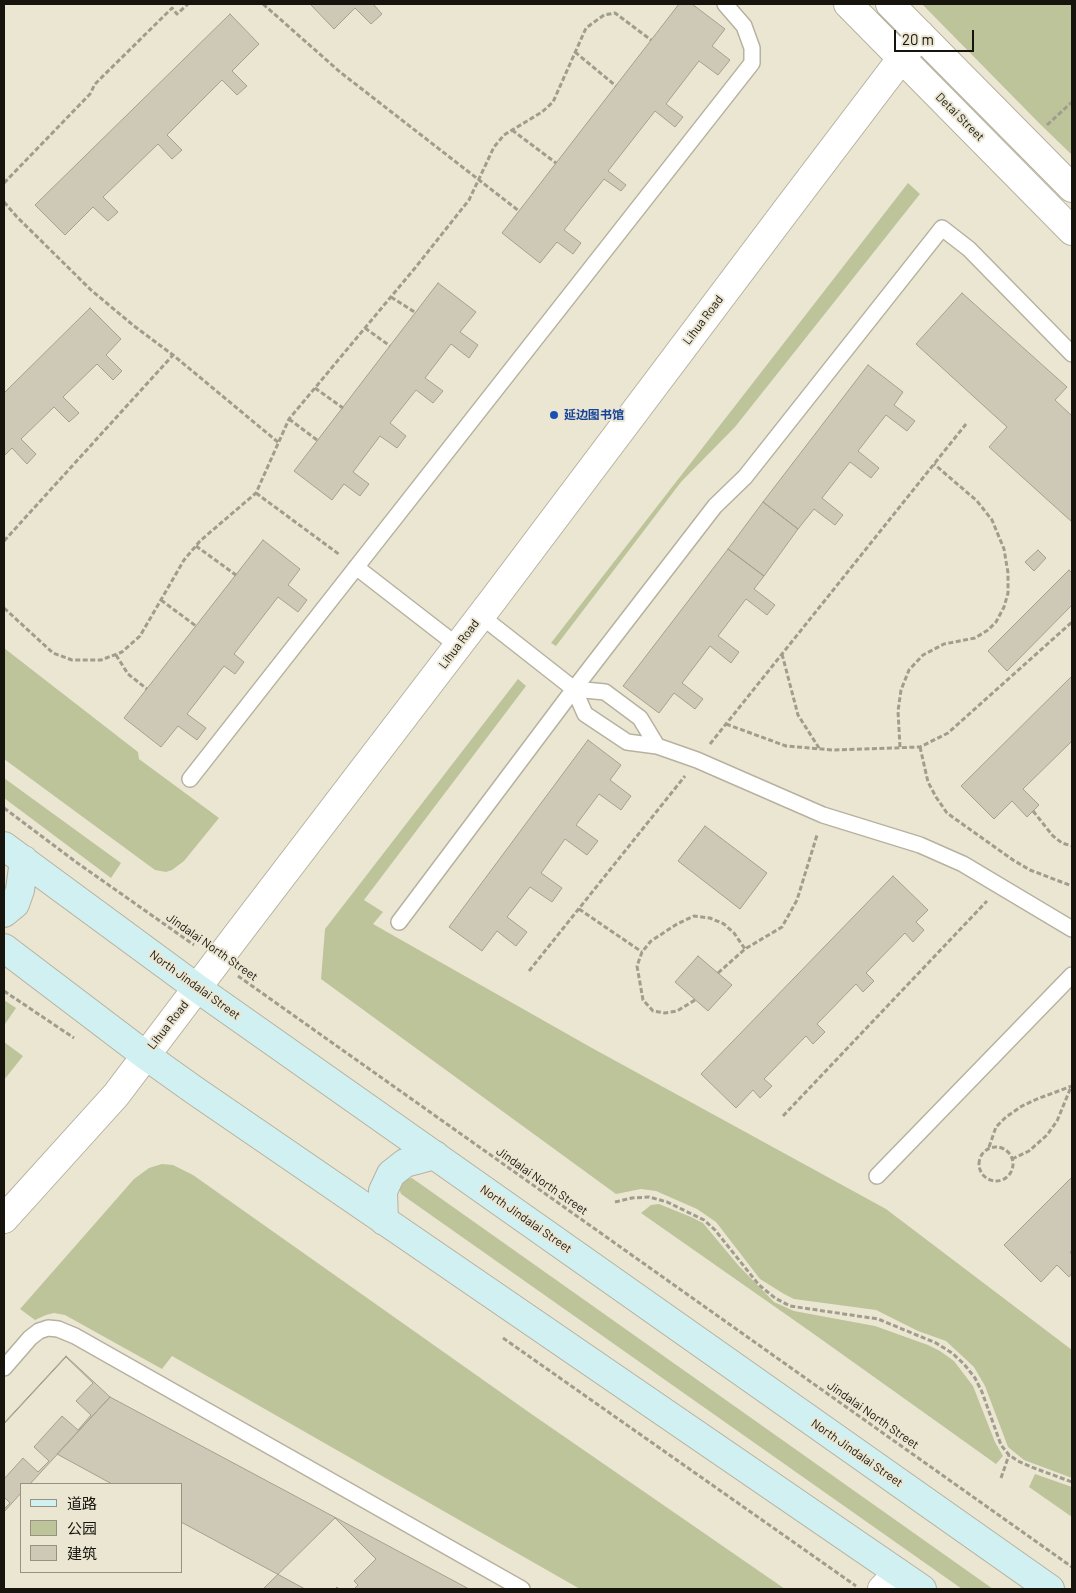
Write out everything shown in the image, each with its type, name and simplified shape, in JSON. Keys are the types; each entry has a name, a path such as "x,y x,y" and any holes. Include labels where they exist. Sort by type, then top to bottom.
{"main road":[{"path":"4,912 14,904 20,890 14,853"},
{"name":"North Jindalai Street","path":"14,853 197,988 1050,1589"},
{"path":"4,948 145,1055 384,1221 890,1581 922,1589"},
{"path":"384,1221 383,1191 391,1174 405,1163 435,1154"}],"street":[{"name":"Detai Street","path":"848,4 1072,231"},
{"path":"890,4 1072,188"},
{"name":"Lihua Road","path":"4,1219 116,1095 481,616 920,34"}],"lane":[{"path":"190,779 752,63 752,48 744,26 725,4"},
{"path":"399,922 574,688 715,506 745,477 942,228 969,249 1072,354"},
{"path":"356,568 458,646"},
{"path":"481,616 574,688 585,714 627,742 657,746 698,760 823,815 920,845 963,864 1072,928"},
{"path":"574,688 605,692 640,718 657,746"},
{"path":"876,1176 1072,975"},
{"path":"4,1368 30,1338 39,1331 48,1328 58,1329 75,1336 522,1589"}],"path":[{"path":"4,183 90,94 95,84 172,8 178,14 188,4"},
{"path":"263,4 340,72 519,211"},
{"path":"4,608 53,653 72,660 101,660 122,652 140,636 184,560 196,546 256,493 289,419 469,200 494,147 504,135 542,112 553,102 586,28 604,15 615,13 651,40"},
{"path":"575,52 616,86"},
{"path":"1046,126 1072,102"},
{"path":"512,130 556,163"},
{"path":"4,202 91,290 279,443"},
{"path":"391,297 416,313"},
{"path":"365,328 390,346"},
{"path":"4,542 172,355"},
{"path":"315,388 343,408"},
{"path":"289,419 317,440"},
{"path":"529,971 966,424"},
{"path":"900,747 898,711 901,690 909,670 923,655 944,644 975,638 988,630 996,622 1004,607 1008,593 1008,573 1004,549 992,520 977,501 934,464"},
{"path":"256,493 356,568"},
{"path":"196,546 236,575"},
{"path":"161,600 196,626"},
{"path":"726,724 786,746 833,750 920,747 948,733 1072,622"},
{"path":"782,654 798,715 819,749"},
{"path":"116,655 128,674 147,689"},
{"path":"920,747 928,782 936,798 948,813 1013,860 1030,870 1072,886"},
{"name":"Jindalai North Street","path":"4,808 76,862 1072,1567"},
{"path":"1033,811 1053,836 1062,843 1072,846"},
{"path":"718,973 745,949 782,927 797,900 823,815"},
{"path":"783,1116 1001,886"},
{"path":"579,908 642,952"},
{"path":"695,1000 677,1010 665,1013 653,1011 643,1000 637,966 642,952 651,940 694,916 710,918 724,924 734,933 745,949"},
{"path":"989,1147 1000,1147 1010,1153 1012,1159 1013,1165 1009,1175 999,1181 988,1180 983,1176 978,1166 980,1155 989,1147 996,1126 1022,1106 1072,1086"},
{"path":"1012,1159 1029,1152 1047,1135 1057,1121 1072,1086"},
{"path":"616,1202 632,1198 649,1197 667,1202 704,1220 716,1230 760,1285 775,1298 790,1306 878,1319 936,1343 952,1353 975,1378 1001,1445 1009,1455 1034,1468 1072,1482"},
{"path":"1001,1478 1009,1455"}],"green space":[{"path":"922,4 1072,4 1072,155 1039,123"},
{"path":"908,183 920,194 735,427 681,482 556,646 551,643"},
{"path":"4,648 138,752 139,759 219,818 184,861 166,872 155,870 4,759"},
{"path":"518,679 526,686 364,900 383,912 373,924 592,1048 886,1209 1072,1350 1072,1478 1024,1460 1008,1447 985,1386 974,1367 946,1341 918,1331 876,1310 794,1299 784,1294 760,1279 716,1222 697,1209 656,1191 641,1189 616,1194 321,979 325,929"},
{"path":"4,778 121,863 111,878 4,798"},
{"path":"4,1000 16,1008 5,1024 4,1023"},
{"path":"4,1042 23,1056 4,1080"},
{"path":"162,1164 173,1165 193,1175 530,1413 785,1589 580,1589 172,1356 162,1369 65,1315 54,1313 35,1320 20,1309 134,1179 149,1168"},
{"path":"412,1178 993,1589 962,1589 401,1194 399,1188 402,1183 406,1179"},
{"path":"659,1204 703,1223 738,1265 774,1302 794,1311 875,1326 928,1345 954,1361 973,1386 995,1442 1003,1456 996,1464 641,1213 651,1205"},
{"path":"1035,1474 1072,1487 1072,1517 1029,1487"}],"building":[{"path":"310,4 373,4 382,14 371,24 355,8 334,29"},
{"path":"679,4 692,4 725,29 712,46 730,60 718,75 699,61 666,104 683,117 675,127 655,111 608,171 626,185 621,191 604,179 564,230 581,243 573,254 557,242 540,263 502,233"},
{"path":"230,14 259,44 232,71 247,86 237,95 222,80 167,135 182,150 172,159 158,144 103,197 118,212 108,221 93,207 65,235 35,205"},
{"path":"438,283 476,312 460,332 478,345 469,358 451,344 425,378 443,391 433,403 416,390 390,423 406,436 397,448 380,436 353,472 369,484 360,496 344,484 332,500 294,471"},
{"path":"962,293 1067,387 1055,400 1072,416 1072,522 989,447 1007,427 916,344"},
{"path":"90,308 121,339 106,355 122,371 113,380 97,364 63,397 79,413 69,422 54,407 21,439 36,454 27,464 12,448 4,456 4,393"},
{"path":"868,365 903,392 894,405 915,421 907,431 886,415 858,451 879,468 871,478 850,462 822,498 843,515 835,525 814,509 798,529 763,502"},
{"path":"763,502 798,529 764,576 728,549"},
{"path":"263,540 300,569 288,585 307,600 298,612 278,597 234,654 244,662 235,674 224,666 187,714 206,728 197,740 178,726 161,747 124,718"},
{"path":"728,549 764,576 754,589 775,605 767,615 746,599 718,636 739,652 731,663 710,646 682,683 703,699 695,709 674,693 659,713 623,686"},
{"path":"1038,550 1046,558 1034,571 1025,562"},
{"path":"1069,570 1072,573 1072,605 1007,671 988,651"},
{"path":"1072,676 1072,741 1023,789 1039,805 1027,817 1012,801 994,819 961,786"},
{"path":"588,740 621,765 610,780 631,796 621,810 599,794 576,825 598,841 587,855 565,839 541,873 562,888 552,902 530,887 507,917 527,932 516,946 497,931 482,951 449,927"},
{"path":"705,826 767,873 740,909 678,861"},
{"path":"893,876 928,910 916,922 924,930 913,942 905,933 866,973 874,981 863,992 856,984 817,1024 825,1032 813,1044 806,1036 764,1079 772,1086 760,1098 753,1090 736,1108 701,1074"},
{"path":"698,956 732,985 708,1011 675,982"},
{"path":"1072,1177 1072,1250 1070,1252 1072,1255 1072,1273 1069,1277 1057,1265 1041,1282 1004,1245"},
{"path":"66,1356 110,1397 31,1483 20,1483 20,1494 4,1512 4,1423"},
{"path":"66,1357 93,1383 76,1401 91,1415 78,1430 62,1416 34,1447 49,1461 38,1472 23,1458 4,1479 4,1424"},
{"path":"110,1397 469,1589 305,1589 182,1523 182,1483 110,1483 57,1454"},
{"path":"4,1497 10,1503 4,1509"},
{"path":"335,1518 376,1559 354,1581 358,1585 354,1589 339,1589 337,1587 335,1589 263,1589"}],"place":[{"name":"延边图书馆","path":"554,415"}]}
